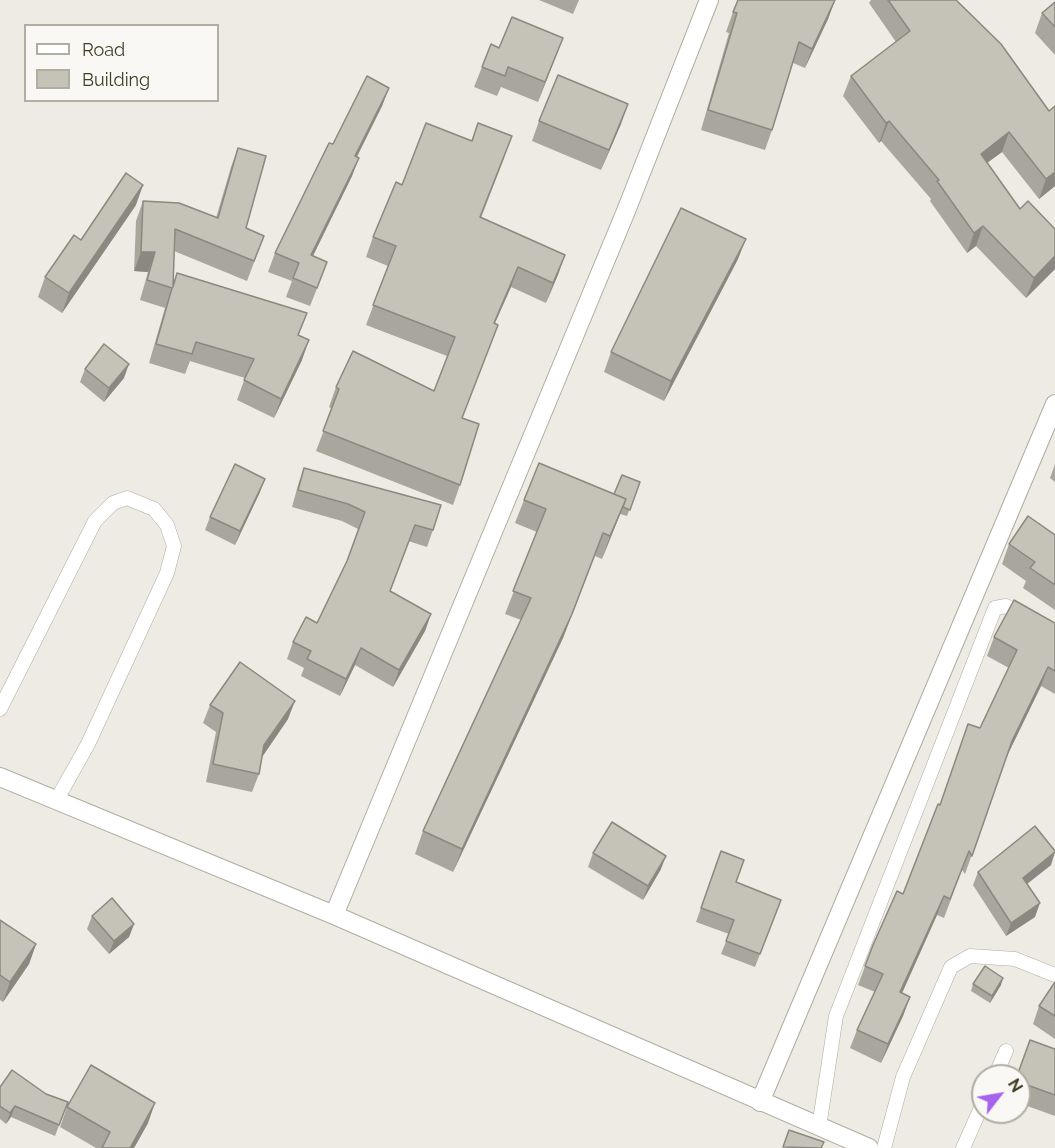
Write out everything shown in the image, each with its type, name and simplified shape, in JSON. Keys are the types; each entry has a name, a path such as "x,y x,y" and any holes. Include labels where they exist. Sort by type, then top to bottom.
{"street":[{"path":"334,915 622,222 709,0"},
{"path":"760,1102 1055,404"},
{"path":"0,777 334,915 869,1148"}],"lane":[{"path":"0,709 95,521 113,503 127,498 142,502 154,509 167,525 174,546 167,573 88,744 56,801"},
{"path":"819,1127 836,1016 995,608 1005,606 1055,633"},
{"path":"884,1148 903,1077 951,967 970,956 1015,959 1055,975"},
{"path":"1000,1064 1006,1051"},
{"path":"963,1148 974,1124"}],"building":[{"path":"738,0 835,0 812,49 799,42 772,130 708,110 737,13 733,12"},
{"path":"888,0 956,0 1001,44 1049,111 1055,106 1055,172 1046,179 1009,132 981,154 1020,209 1028,201 1055,229 1055,256 1034,278 983,226 974,233 937,181 939,180 889,121 886,123 851,76 910,31"},
{"path":"1055,2 1055,27 1042,13"},
{"path":"512,17 563,38 545,82 508,67 505,76 482,67 491,44 499,48"},
{"path":"558,75 628,104 609,150 539,121"},
{"path":"367,76 389,88 355,156 359,158 311,255 327,262 317,288 293,278 299,263 275,253 329,143 333,144"},
{"path":"426,123 472,141 478,123 512,136 480,217 565,255 553,283 518,267 494,323 498,325 462,418 479,424 460,485 323,431 339,389 336,387 353,351 434,391 455,337 373,305 396,246 373,237 396,182 402,185"},
{"path":"238,148 266,156 246,228 264,236 254,261 175,229 173,287 177,273 307,313 298,335 309,340 281,399 244,380 254,359 196,342 192,354 156,344 172,288 147,280 155,252 141,252 143,201 179,203 218,218"},
{"path":"126,173 143,185 69,293 45,277 74,235 81,240"},
{"path":"681,208 746,239 671,381 611,352"},
{"path":"104,344 129,364 109,388 85,369"},
{"path":"539,463 626,499 610,536 603,533 572,614 462,849 423,831 531,598 513,591 546,509 524,500"},
{"path":"235,464 265,479 240,531 210,517"},
{"path":"304,468 441,505 433,530 415,525 390,591 431,614 399,670 361,648 346,679 307,659 311,651 293,642 306,617 317,623 347,561 365,512 348,504 298,490"},
{"path":"622,475 640,482 630,510 623,507 626,499 614,494"},
{"path":"1028,516 1055,535 1055,585 1030,568 1035,562 1009,544"},
{"path":"1014,600 1055,623 1055,671 1048,667 1012,741 972,856 969,851 950,899 944,896 900,992 910,997 888,1044 857,1030 883,974 865,966 897,891 903,894 938,804 940,805 968,724 980,728 1017,650 994,637"},
{"path":"240,662 295,701 264,745 259,774 213,764 223,713 210,705"},
{"path":"612,822 666,856 648,886 593,853"},
{"path":"1035,826 1055,852 1023,878 1040,903 1011,923 978,872"},
{"path":"721,851 744,860 736,882 781,900 760,954 726,941 734,920 701,908"},
{"path":"112,898 134,924 114,941 92,916"},
{"path":"0,920 36,944 10,982 0,975"},
{"path":"985,966 1003,978 992,996 973,984"},
{"path":"1055,982 1055,1016 1039,1006"},
{"path":"1030,1040 1055,1049 1055,1095 1031,1086 1031,1064 1021,1064"},
{"path":"91,1065 155,1103 130,1148 102,1148 110,1132 67,1107"},
{"path":"12,1070 46,1094 68,1102 59,1125 15,1106 10,1113 0,1106 0,1087"},
{"path":"789,1130 824,1142 821,1148 783,1147"}]}
